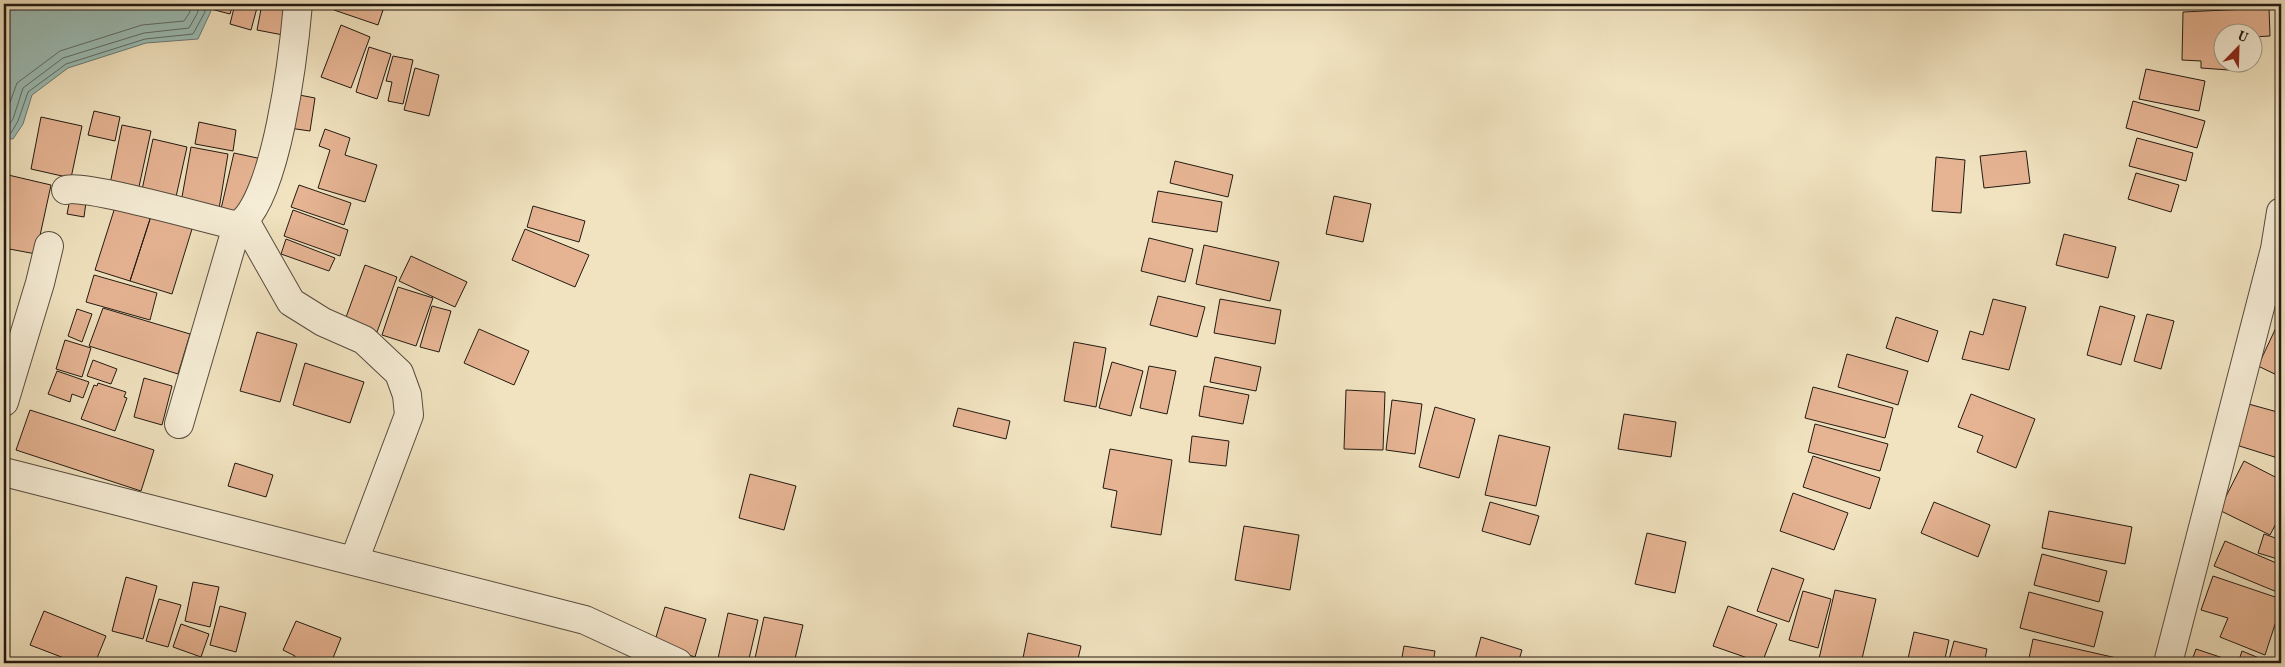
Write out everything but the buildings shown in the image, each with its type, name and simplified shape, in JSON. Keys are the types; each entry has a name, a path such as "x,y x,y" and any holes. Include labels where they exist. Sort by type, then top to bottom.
{"street":[{"path":"179,424 241,224 255,209 266,184 292,71 298,4"},
{"path":"66,190 79,189 241,224 291,302 323,322 364,340 400,374 407,395 410,414 354,561"},
{"path":"2168,663 2272,259 2281,212"},
{"path":"4,402 40,283 49,246"},
{"path":"4,472 586,620 678,663"}],"water":[{"path":"4,4 207,4 211,11 198,39 146,43 68,68 32,95 23,124 13,139 4,138"}]}
